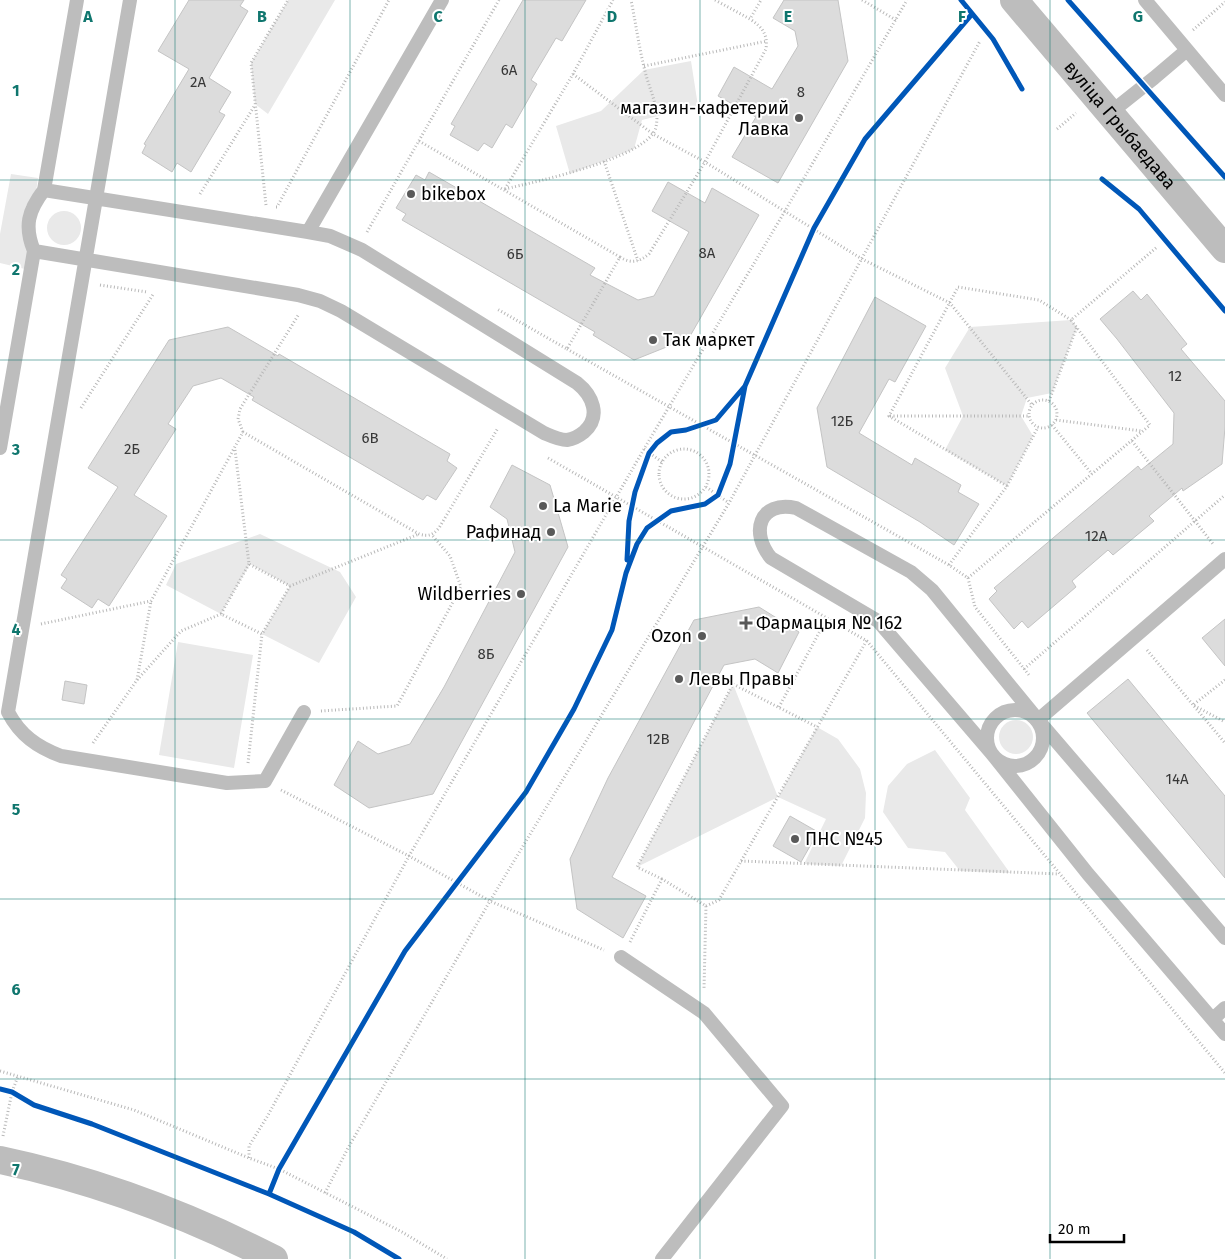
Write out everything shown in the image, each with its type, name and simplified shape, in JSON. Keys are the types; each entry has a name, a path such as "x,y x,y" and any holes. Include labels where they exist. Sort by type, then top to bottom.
{"street":[{"name":"вуліца Грыбаедава","path":"1014,0 1225,249"},
{"path":"1,1149 29,1166 130,1197 199,1222 274,1259"}],"lane":[{"path":"0,448 34,251 28,237 28,220 34,203 44,190 76,0"},
{"path":"130,0 86,260 4,711 33,743 61,756 227,783 265,781 304,712"},
{"path":"308,232 442,0"},
{"path":"1145,0 1225,95"},
{"path":"1110,112 1187,50"},
{"path":"34,251 298,294 320,301 341,311 555,438 567,440 579,437 589,428 594,415 592,402 586,390 577,382 362,250 330,236 44,190"},
{"path":"1225,938 1038,720 932,590 911,572 796,508 786,506 775,508 766,513 761,523 760,536 764,549 771,558 878,621 993,756 1088,874 1225,1034"},
{"path":"1038,720 1225,560"},
{"path":"1011,710 1021,710 1030,713 1038,720 1044,739 1042,748 1029,763 1009,766 993,756 988,747 986,737 988,727 994,719 1002,713 1011,710"},
{"path":"621,957 704,1013 782,1106 662,1259"},
{"path":"1213,1019 1225,1008"}],"path":[{"path":"266,205 251,63 288,0"},
{"path":"256,204 277,208 389,0"},
{"path":"375,237 367,232 499,0"},
{"path":"504,189 573,74 613,0"},
{"path":"504,189 570,174 640,146 653,134 656,126 655,106 644,66 631,0"},
{"path":"419,141 625,260 638,261 649,254 705,162 766,49 767,41 762,27 715,0"},
{"path":"750,19 761,0"},
{"path":"862,0 896,20"},
{"path":"249,1158 249,1146 267,1117 409,856 669,406 786,211 907,0"},
{"path":"1189,33 1225,2"},
{"path":"644,66 767,41"},
{"path":"325,1193 348,1148 490,901 729,503 980,41"},
{"path":"573,74 653,134 705,162 862,259 950,302 1032,405"},
{"path":"200,194 255,104"},
{"path":"604,161 638,261"},
{"path":"191,193 209,196"},
{"path":"810,237 819,220"},
{"path":"1071,320 1157,247"},
{"path":"567,349 620,257"},
{"path":"100,285 163,294"},
{"path":"492,305 968,578 1150,425 1071,320 1039,300 958,287 889,416"},
{"path":"80,410 154,292"},
{"path":"290,312 305,315"},
{"path":"300,314 240,409 238,419 243,432 419,534 424,536 432,535 439,528 498,428 490,423"},
{"path":"1049,401 1077,327"},
{"path":"1042,400 1049,401 1055,405 1058,412 1056,420 1052,425 1045,428 1038,427 1029,416 1032,405 1042,400"},
{"path":"889,416 1029,416"},
{"path":"889,416 1006,486"},
{"path":"1056,420 1143,431"},
{"path":"694,428 709,422"},
{"path":"1052,425 1092,474"},
{"path":"948,565 1006,486 1038,427"},
{"path":"137,680 151,601 243,432"},
{"path":"732,450 735,435"},
{"path":"1132,440 1225,560"},
{"path":"81,760 137,680 181,631 221,614 250,564 235,449"},
{"path":"644,449 651,450 662,462"},
{"path":"690,449 699,453 706,460 709,480 706,487 698,496 678,499 669,495 662,488 659,468 670,452 690,449"},
{"path":"646,461 651,450"},
{"path":"540,453 654,522 702,547 866,641 1225,1073"},
{"path":"706,487 729,503"},
{"path":"712,500 718,495 721,488"},
{"path":"1024,669 1225,495"},
{"path":"630,514 634,500"},
{"path":"654,522 664,516"},
{"path":"246,782 262,634 290,586 419,534"},
{"path":"304,712 397,706 461,587 450,556 432,535"},
{"path":"250,564 290,586"},
{"path":"41,624 151,601"},
{"path":"221,614 262,634"},
{"path":"779,708 827,618"},
{"path":"706,906 719,900 878,621"},
{"path":"1136,636 1225,743"},
{"path":"1193,705 1225,680"},
{"path":"706,906 638,867 733,684 818,727"},
{"path":"1193,705 1225,722"},
{"path":"265,781 409,856 490,901 621,957 662,880"},
{"path":"741,861 1059,874"},
{"path":"450,891 461,876"},
{"path":"704,1013 706,906"},
{"path":"0,1071 134,1110 279,1169 402,1232 447,1259"},
{"path":"1,1149 9,1091 18,1076"},
{"path":"9,1091 19,1096"},
{"path":"276,1177 284,1160"}],"shaded area":[{"path":"288,0 335,0 268,114 255,104 251,63"},
{"path":"691,61 698,106 642,120 634,149 570,174 556,126 601,111 644,70"},
{"path":"11,174 38,178 36,192 26,206 22,227 28,253 25,269 0,263 0,234"},
{"path":"64,211 71,212 76,216 80,221 80,235 76,240 71,244 64,245 57,244 52,240 48,235 47,228 48,221 52,216 57,212"},
{"path":"1071,320 1077,327 1052,393 1027,398 1021,416 1033,436 1007,486 945,450 963,416 945,368 970,327"},
{"path":"260,534 340,572 356,597 319,663 262,634 290,586 250,564 221,614 166,585 176,564"},
{"path":"178,642 253,655 234,768 159,755"},
{"path":"733,684 778,797 637,867"},
{"path":"1016,720 1023,721 1028,725 1032,730 1032,744 1028,749 1023,753 1016,754 1009,753 1004,749 1000,744 999,737 1000,730 1004,725 1009,721"},
{"path":"817,727 838,739 860,769 866,793 865,818 841,866 804,864 826,819 778,797"},
{"path":"935,750 970,798 965,810 1010,873 960,871 945,852 908,848 883,812 888,786 907,764"}],"building":[{"path":"189,0 244,0 240,6 248,11 209,78 231,92 219,112 225,115 191,172 177,163 172,172 142,153 146,145 144,144 189,69 158,51"},
{"path":"523,0 586,0 562,41 556,38 531,80 537,84 512,128 506,124 492,148 484,143 478,151 450,135 455,126 451,124"},
{"path":"784,0 838,0 848,61 778,183 732,157 756,117 718,96 734,67 772,89 798,46 795,31 773,18"},
{"path":"429,172 595,268 590,275 638,300 654,296 689,232 652,211 668,182 705,203 712,188 759,215 689,338 634,360 593,335 595,332 402,220 406,214 396,208 416,175 425,180"},
{"path":"1133,291 1141,300 1147,294 1187,344 1181,349 1225,401 1222,464 1183,491 1182,488 1149,516 1154,521 1113,555 1108,550 1072,581 1076,587 1028,628 1022,621 1014,629 989,599 997,591 994,588 1138,466 1141,470 1173,444 1174,413 1100,319"},
{"path":"875,297 926,326 895,382 889,379 859,433 912,465 915,458 961,485 958,492 979,504 954,545 920,522 827,467 817,408"},
{"path":"228,327 278,356 279,354 450,454 447,461 457,468 436,500 427,495 423,500 252,400 254,397 221,378 193,386 168,424 176,429 134,495 167,516 109,606 98,599 92,608 61,588 67,579 61,575 118,487 88,468 169,340"},
{"path":"512,465 550,485 568,547 433,794 369,808 334,785 358,741 378,754 410,744 444,687 515,552 507,519 490,507"},
{"path":"759,607 799,632 778,673 755,659 724,665 612,877 646,896 623,938 577,909 570,859 608,778 694,620"},
{"path":"1225,619 1225,666 1202,638"},
{"path":"1128,679 1225,796 1225,878 1087,713"},
{"path":"65,681 87,685 84,704 62,700"},
{"name":"ПНС №45","path":"790,816 818,832 801,862 773,846"}],"cycle path":[{"path":"961,0 993,39 1022,89"},
{"path":"1068,0 1225,177"},
{"path":"269,1194 279,1169 405,951 526,792 574,709 612,630 626,573 637,544 647,528 671,511 705,504 718,495 730,464 745,386 814,228 865,139 972,14"},
{"path":"1102,179 1139,209 1225,311"},
{"path":"627,560 629,521 635,492 649,453 657,443 671,432 686,430 716,420 745,386"},
{"path":"0,1089 12,1092 34,1105 92,1124 269,1194 354,1232 399,1259"}],"place":[{"name":"магазин-кафетерий Лавка","path":"799,118"},
{"name":"bikebox","path":"411,194"},
{"name":"Так маркет","path":"653,340"},
{"name":"La Marie","path":"543,506"},
{"name":"Рафинад","path":"551,532"},
{"name":"Wildberries","path":"521,594"},
{"name":"Фармацыя № 162","path":"746,623"},
{"name":"Ozon","path":"702,636"},
{"name":"Левы Правы","path":"679,679"},
{"name":"ПНС №45","path":"795,839"}]}
